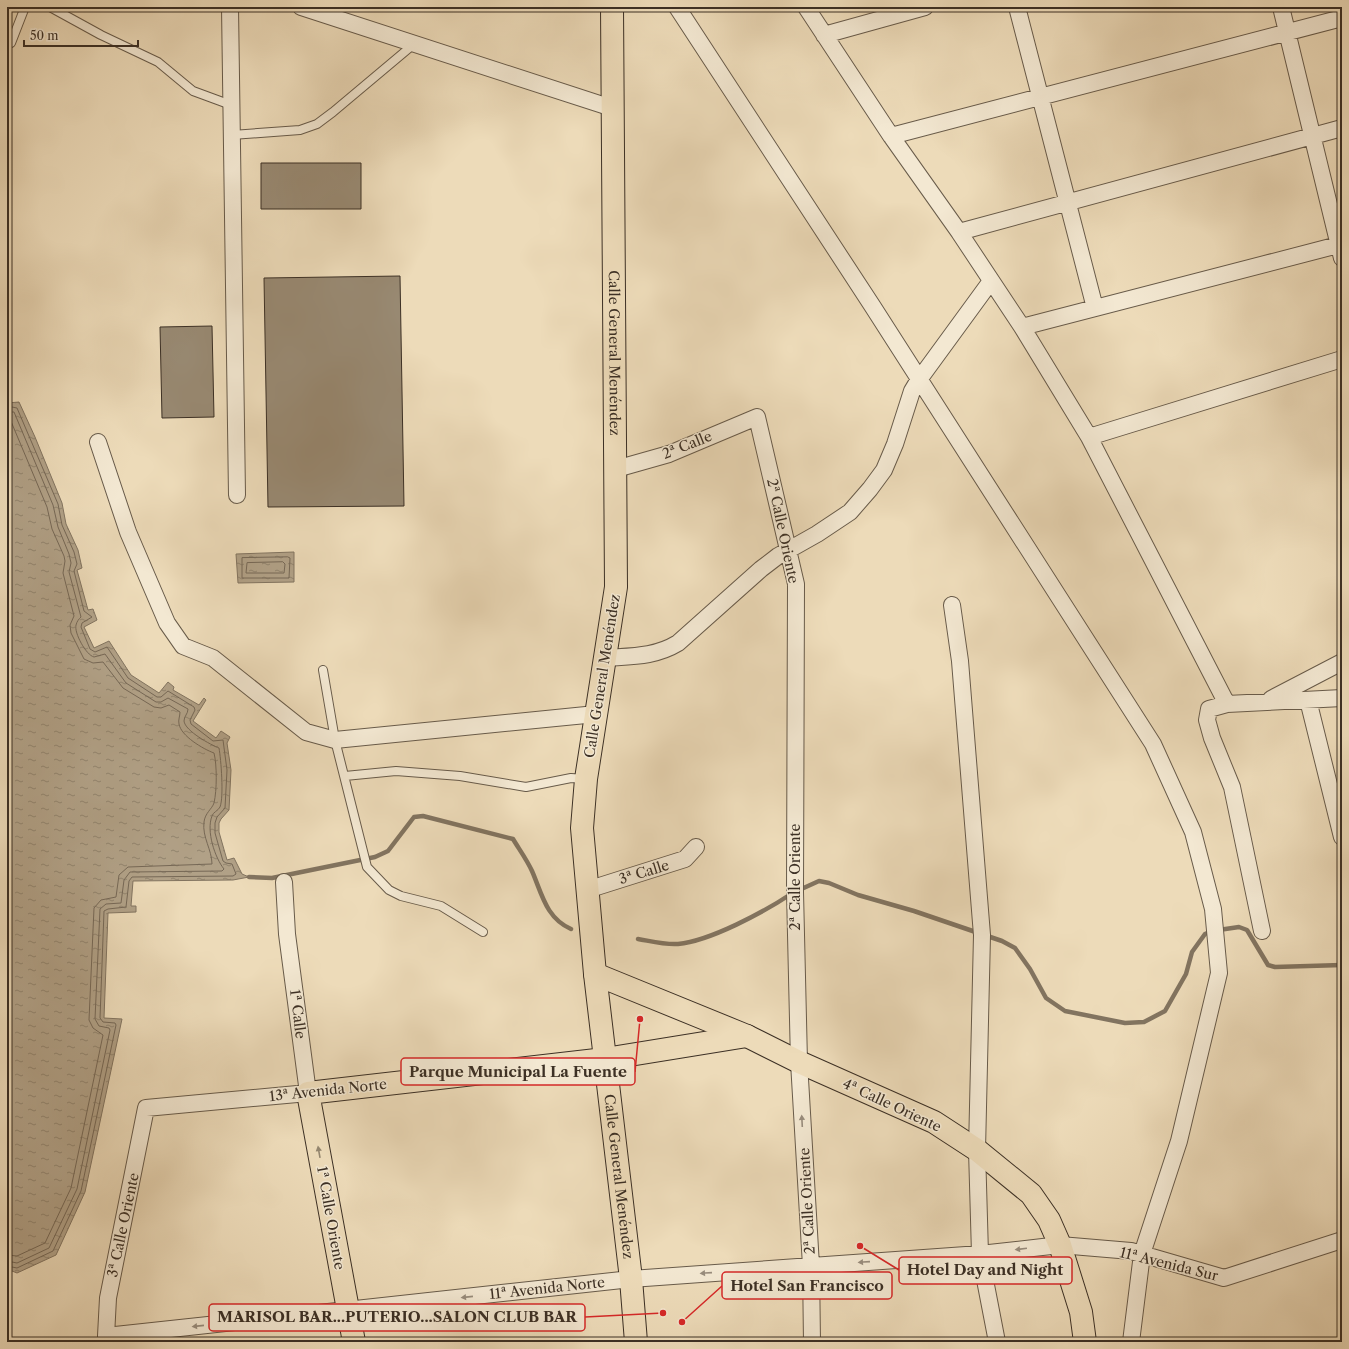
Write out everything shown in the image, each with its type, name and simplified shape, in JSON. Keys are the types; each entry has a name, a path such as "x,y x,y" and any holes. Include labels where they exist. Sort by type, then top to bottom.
{"main road":[{"name":"Calle General Menéndez","path":"612,7 616,587 586,779 582,828 586,890 604,1059 631,1279 636,1342"},
{"name":"4ª Calle Oriente","path":"595,974 747,1036 799,1062 934,1122 977,1150 1031,1194 1042,1207 1060,1245 1081,1312 1084,1342"},
{"name":"13ª Avenida Norte","path":"308,1093 604,1059 747,1036"},
{"name":"1ª Calle Oriente","path":"308,1093 354,1342"}],"street":[{"path":"230,7 237,495"},
{"path":"301,7 612,108"},
{"path":"676,7 873,307 918,381 1153,744 1193,832 1213,909 1219,973 1180,1141 1142,1254 1131,1342"},
{"path":"806,7 891,136 959,232 1022,327 1090,437 1227,704"},
{"path":"824,35 925,7"},
{"path":"1017,7 1095,308"},
{"path":"1022,327 1341,249 1281,7"},
{"path":"891,136 1342,18"},
{"path":"959,232 1342,128"},
{"path":"605,658 664,652 678,644 761,569 788,550 817,534 850,512 884,470 895,444 912,391 918,381 991,281"},
{"path":"1090,437 1342,359"},
{"name":"2ª Calle","path":"616,469 669,454 757,417"},
{"name":"2ª Calle Oriente","path":"757,417 796,584 795,892 799,1062 811,1266 812,1342"},
{"path":"98,442 128,532 167,623 183,646 213,658 306,732 335,740 596,714"},
{"path":"952,605 960,661 982,935 977,1150 980,1254 997,1342"},
{"path":"1266,702 1342,662"},
{"path":"1262,931 1232,787 1212,738 1207,720 1209,709 1227,704 1342,698"},
{"path":"1308,700 1342,837"},
{"name":"3ª Calle","path":"586,890 685,859 696,847"},
{"name":"1ª Calle","path":"284,882 287,934 308,1093"},
{"name":"13ª Avenida Norte","path":"146,1108 308,1093"},
{"name":"3ª Calle Oriente","path":"107,1339 108,1298 146,1108"},
{"name":"11ª Avenida Sur","path":"631,1279 980,1254 1060,1245 1131,1251 1224,1278 1342,1240"},
{"name":"11ª Avenida Norte","path":"107,1339 348,1310 631,1279"}],"lane":[{"path":"7,45 11,43 26,7"},
{"path":"50,7 101,35 158,62 193,91 231,105"},
{"path":"232,135 300,130 317,124 414,44"},
{"path":"323,670 335,740 345,776 356,831 367,867 389,890 401,896 441,906 483,932"},
{"path":"345,776 396,771 460,776 526,787 571,778 586,779"}],"water":[{"path":"19,402 62,503 66,524 78,550 82,568 77,570 88,610 93,609 97,620 84,627 94,648 109,641 131,675 159,693 168,682 174,687 173,690 199,705 204,698 206,700 193,721 216,738 221,731 230,737 227,743 231,770 229,810 219,823 219,832 227,860 234,858 242,874 249,877 233,880 133,881 131,906 136,906 136,912 108,913 104,1018 122,1019 85,1192 56,1255 17,1273 7,1269 7,403"},
{"path":"294,552 294,582 238,583 236,554"}],"building":[{"path":"261,163 361,163 361,209 261,209"},
{"path":"400,276 404,506 268,507 264,278"},
{"path":"212,326 214,417 162,418 160,327"}],"waterway":[{"path":"249,877 272,878 375,857 388,851 414,817 423,816 513,839 530,867 542,897 550,912 556,919 571,929"},
{"path":"797,891 819,881 829,883 858,895 914,911 1002,941 1015,948 1030,969 1046,998 1065,1011 1125,1023 1144,1022 1165,1011 1186,974 1192,952 1205,934 1212,931 1239,927 1247,930 1268,965 1275,967 1342,965"},
{"path":"638,939 668,944 691,942 721,932 736,925 791,894"}],"place":[{"name":"Parque Municipal La Fuente","path":"640,1019"},
{"name":"Hotel Day and Night","path":"860,1246"},
{"name":"MARISOL BAR...PUTERIO...SALON CLUB BAR","path":"663,1313"},
{"name":"Hotel San Francisco","path":"682,1322"}]}
